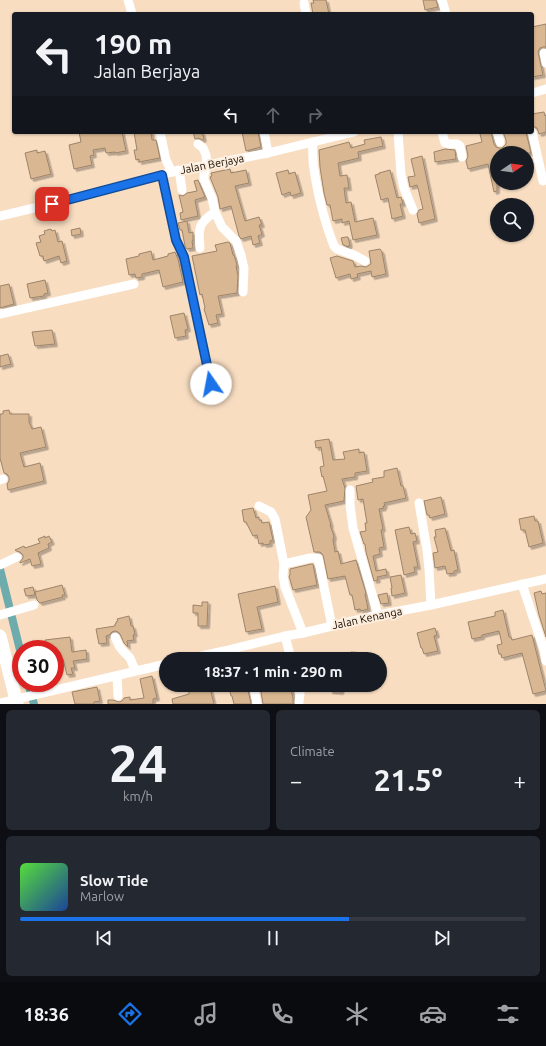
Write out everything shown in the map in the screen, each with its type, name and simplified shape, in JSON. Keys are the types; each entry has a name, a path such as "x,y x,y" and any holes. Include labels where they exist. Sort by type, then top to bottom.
{"street":[{"path":"128,0 131,12"},
{"path":"442,0 445,12"},
{"path":"304,3 306,12"},
{"path":"544,53 546,63"},
{"path":"534,92 546,89"},
{"path":"160,134 166,160 175,171 182,190"},
{"path":"264,134 268,153"},
{"name":"Jalan Berjaya","path":"0,216 52,204 175,171 268,153 313,142 333,134"},
{"path":"398,134 400,174 413,210"},
{"path":"443,134 445,143 457,144 460,146 462,157"},
{"path":"498,134 500,142"},
{"path":"532,134 543,181"},
{"path":"313,142 312,153 319,196 326,224 334,246 337,249 354,254 365,261"},
{"path":"198,144 203,148 206,155 207,164 204,180 212,198 215,212 222,227 236,241 241,255 244,268 244,292"},
{"path":"162,175 176,240 184,257 211,384"},
{"path":"200,248 199,230 207,217 215,212"},
{"path":"0,314 134,284"},
{"path":"350,490 352,528 378,615"},
{"path":"419,503 427,550 431,605"},
{"path":"259,506 271,512 275,519 284,564 283,576 285,587 303,633"},
{"path":"3,564 17,557"},
{"path":"284,564 318,558 332,626"},
{"name":"Jalan Kenanga","path":"234,652 285,636 546,579"},
{"path":"522,584 544,650 546,661"},
{"path":"1,614 34,605"},
{"path":"0,636 18,700"},
{"path":"285,636 289,652"},
{"path":"115,637 119,646 130,658 135,670"},
{"path":"0,703 18,700 41,693 159,665"},
{"path":"118,676 118,696"},
{"path":"254,692 257,704"},
{"path":"299,702 300,692"}],"building":[{"path":"313,0 326,0 329,12 313,12 311,3 314,3"},
{"path":"423,0 436,0 438,7 425,10"},
{"path":"546,24 546,47 540,48 538,52 543,75 534,77 534,27"},
{"path":"544,112 545,116 546,115 546,132 539,134 537,128 534,126 534,114"},
{"path":"79,134 122,134 126,151 106,153 105,148 93,150 94,155 90,156 92,165 74,169 69,145 81,142"},
{"path":"134,134 151,134 152,140 156,140 160,158 139,162 139,159 136,160 134,150 137,150"},
{"path":"194,134 203,134 204,139 195,139"},
{"path":"242,134 258,134 261,147 246,151"},
{"path":"480,134 492,134 495,146 490,146 490,173 488,164 468,169 466,161 468,156 466,146 482,142"},
{"path":"504,134 526,134 529,146 504,146 506,144 506,140"},
{"path":"381,137 383,146 358,152 359,158 338,163 340,176 347,175 349,188 344,188 346,203 351,202 355,222 373,218 377,235 353,240 349,221 342,223 342,219 333,221 330,205 327,205 324,193 319,150 349,142 351,148 365,144 364,140"},
{"path":"445,149 455,150 456,159 435,162 434,152"},
{"path":"37,150 37,153 45,151 51,174 31,179 25,153"},
{"path":"422,156 435,219 419,223 417,214 419,210 423,209 419,192 417,185 410,187 408,177 415,176 411,159"},
{"path":"230,169 231,173 246,170 249,183 235,186 245,221 259,217 262,225 259,225 262,234 258,236 260,243 253,245 251,236 241,239 231,206 220,209 218,197 210,177 212,176 211,173"},
{"path":"288,170 289,174 295,172 301,193 291,196 290,192 282,195 276,173"},
{"path":"390,170 397,198 401,197 403,204 400,204 403,216 392,219 388,198 381,200 375,175"},
{"path":"198,180 205,197 195,200 198,216 181,220 180,213 183,212 179,195 183,196 187,193 197,191 194,181"},
{"path":"187,221 189,233 193,232 193,248 187,249 182,230 180,230 178,223"},
{"path":"80,228 81,234 72,236 71,230"},
{"path":"51,229 52,231 55,230 58,242 62,241 67,261 61,263 59,256 44,261 43,256 40,256 36,243 41,242 39,236 45,234 44,231"},
{"path":"348,237 349,247 343,245 341,238"},
{"path":"228,242 230,243 237,265 237,293 218,296 222,314 216,315 218,323 209,325 204,309 202,294 200,295 192,256 217,251 215,245"},
{"path":"380,249 382,252 386,274 372,277 371,271 357,274 358,277 351,279 350,274 336,278 330,258 337,256 353,261 355,267 366,267 371,264 369,251"},
{"path":"151,251 153,260 168,256 168,254 175,252 183,282 163,287 159,270 142,274 142,277 136,278 135,274 129,275 126,259"},
{"path":"45,280 48,293 44,294 44,296 30,298 27,284"},
{"path":"9,284 14,304 0,308 0,286"},
{"path":"184,313 188,329 185,330 186,336 175,338 170,316"},
{"path":"52,330 55,344 35,346 32,332"},
{"path":"8,354 11,364 0,367 0,356"},
{"path":"9,410 10,414 29,414 29,422 32,429 41,427 46,447 20,453 24,467 40,463 44,481 8,490 7,484 9,477 4,473 0,458 0,414 3,414 3,411"},
{"path":"329,439 333,460 345,459 343,452 359,449 359,453 364,452 367,471 355,473 355,477 342,479 345,488 344,501 325,505 334,536 333,540 335,552 338,551 341,564 356,560 366,593 368,609 361,611 360,609 355,610 352,595 350,595 345,576 328,579 323,555 320,552 314,552 306,517 311,510 308,495 327,491 320,467 324,466 321,447 316,448 315,441"},
{"path":"397,468 401,486 403,486 406,498 384,503 384,508 379,509 383,529 381,530 384,547 379,548 380,554 373,556 376,571 386,569 387,575 377,577 378,580 374,581 365,544 360,532 366,531 365,523 367,523 363,499 358,500 356,486 373,482 372,479 384,477 384,471"},
{"path":"441,497 445,514 430,518 429,515 427,515 424,501"},
{"path":"253,508 256,518 259,517 259,520 261,520 262,523 269,522 273,540 270,541 270,544 259,544 257,535 253,536 246,522 244,522 242,510"},
{"path":"534,516 535,521 538,521 543,543 529,547 525,530 521,530 519,519"},
{"path":"409,527 411,534 415,533 417,541 413,542 418,567 414,567 415,572 404,575 395,530"},
{"path":"445,528 451,551 454,550 458,570 454,571 454,573 447,574 445,566 435,568 433,553 438,552 434,537 436,537 435,530"},
{"path":"45,536 45,538 49,536 52,542 48,544 49,548 38,553 41,564 32,566 30,559 20,563 23,555 15,550 24,546 25,548 40,543 38,539"},
{"path":"313,564 317,585 293,590 289,576 290,569"},
{"path":"401,575 405,593 392,596 390,577"},
{"path":"62,585 65,595 62,595 63,597 40,603 37,600 35,592"},
{"path":"275,586 278,602 257,607 262,629 246,632 238,594"},
{"path":"33,587 35,595 26,596 24,589"},
{"path":"541,591 542,594 546,593 546,637 534,593"},
{"path":"387,593 389,603 381,604 378,595"},
{"path":"202,602 208,602 207,626 198,626 198,613 193,613 193,605 202,606"},
{"path":"503,610 509,637 511,637 512,640 532,635 546,691 533,694 522,653 502,658 501,654 499,654 497,645 502,644 499,631 472,639 468,622 495,616 495,612"},
{"path":"129,616 131,626 133,626 135,634 133,635 134,640 127,641 128,647 124,643 120,634 115,631 106,636 107,643 99,644 96,629 115,626 116,622 118,621 117,619"},
{"path":"435,628 437,635 434,636 438,651 424,654 417,633"},
{"path":"70,637 72,652 86,650 87,659 73,661 75,668 71,668 73,674 67,675 64,663 64,640 45,640"},
{"path":"152,676 157,698 153,699 153,704 108,704 108,700 119,702 124,698 130,697 130,700 144,698 140,679"},
{"path":"97,687 100,701 94,702 94,704 75,704 72,692"},
{"path":"189,692 211,692 214,704 173,704 172,699 189,694"},
{"path":"230,692 248,692 251,704 234,704"},
{"path":"261,692 292,692 293,704 263,704"}],"waterway":[{"path":"0,569 18,640"},
{"path":"31,692 34,704"}],"route":[{"path":"52,204 162,175 176,240 184,257 211,384"}]}
